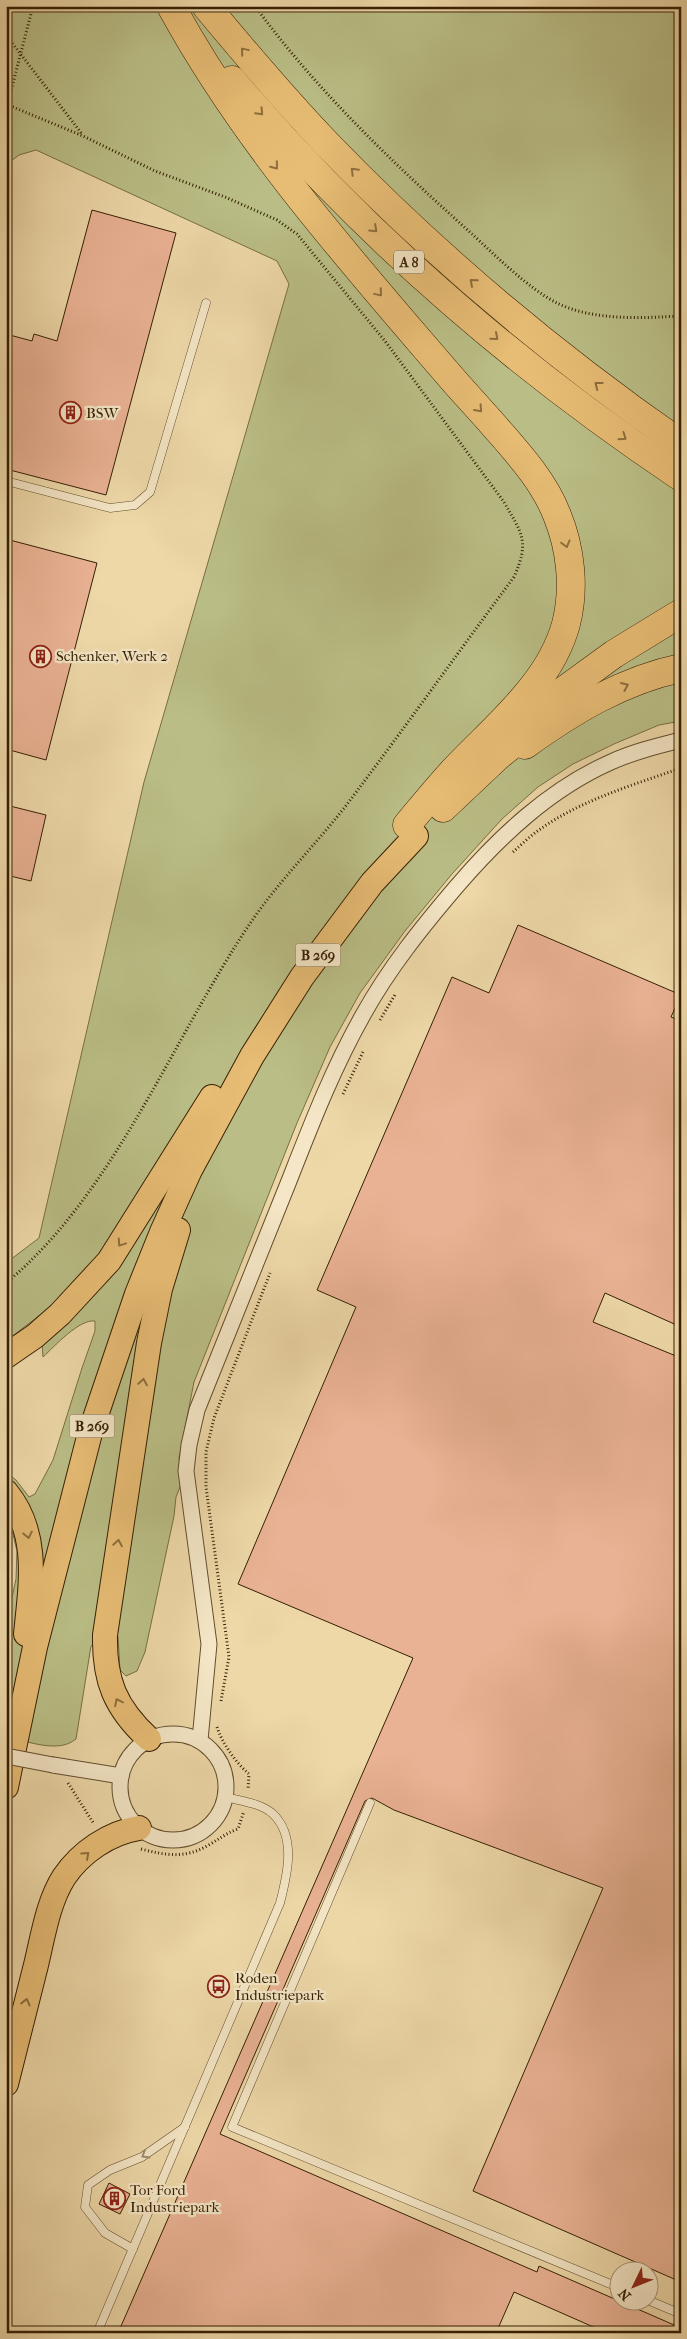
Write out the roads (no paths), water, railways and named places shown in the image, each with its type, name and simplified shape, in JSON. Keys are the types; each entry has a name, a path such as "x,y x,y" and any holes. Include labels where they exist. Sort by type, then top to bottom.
{"highway":[{"name":"A 8","path":"206,6 275,88 325,142 451,264 540,340 609,394 681,444"},
{"name":"A 8","path":"172,7 254,106 360,216 433,284 522,361 593,416 681,477"},
{"path":"172,7 222,94 270,160 378,293 536,475 557,514 568,549 572,593 566,625 554,657 536,682 454,770 411,830"},
{"path":"411,830 470,763 518,723 614,654 681,613"},
{"path":"411,830 526,732 620,664 681,628"},
{"path":"411,830 502,762 584,705 626,684 681,668"}],"main road":[{"name":"B 269","path":"6,1787 35,1647 88,1442 111,1369 162,1232 233,1077 302,976 411,830"},
{"path":"6,1356 35,1336 60,1314 109,1261 233,1077"},
{"path":"24,1646 80,1430 123,1297 151,1224 180,1164 233,1077"},
{"path":"149,1739 132,1723 119,1706 109,1682 105,1658 110,1590 149,1343 160,1288 197,1174 233,1077"},
{"path":"6,1492 14,1501 25,1524 31,1551 31,1585 24,1646 6,1757"},
{"path":"6,2084 42,1940 56,1894 65,1877 84,1856 104,1840 126,1830 136,1838"}],"street":[{"path":"200,1740 209,1644 186,1472 191,1431 197,1410 273,1220 341,1058 367,1008 392,967 467,874 513,827 551,796 611,762 681,740"},
{"path":"162,1734 175,1734 200,1740 210,1748 218,1759 226,1784 226,1796 220,1812 211,1824 198,1834 184,1839 168,1840 152,1836 136,1838 123,1804 120,1790 121,1776 126,1761 136,1748 149,1739 162,1734"},
{"path":"6,1757 121,1776"}],"lane":[{"path":"6,481 110,508 135,505 150,492 206,303"},
{"path":"97,2333 280,1903 287,1879 288,1855 285,1834 273,1814 260,1807 226,1796"},
{"path":"370,1803 232,2127 610,2284"},
{"path":"133,2250 105,2233 85,2207 88,2185 110,2170 142,2157 185,2127"},
{"path":"660,2305 681,2314"}],"place":[{"name":"BSW","path":"70,413"},
{"name":"Schenker, Werk 2","path":"40,656"},
{"name":"Roden Industriepark","path":"219,1987"},
{"name":"Tor Ford Industriepark","path":"114,2199"}]}
